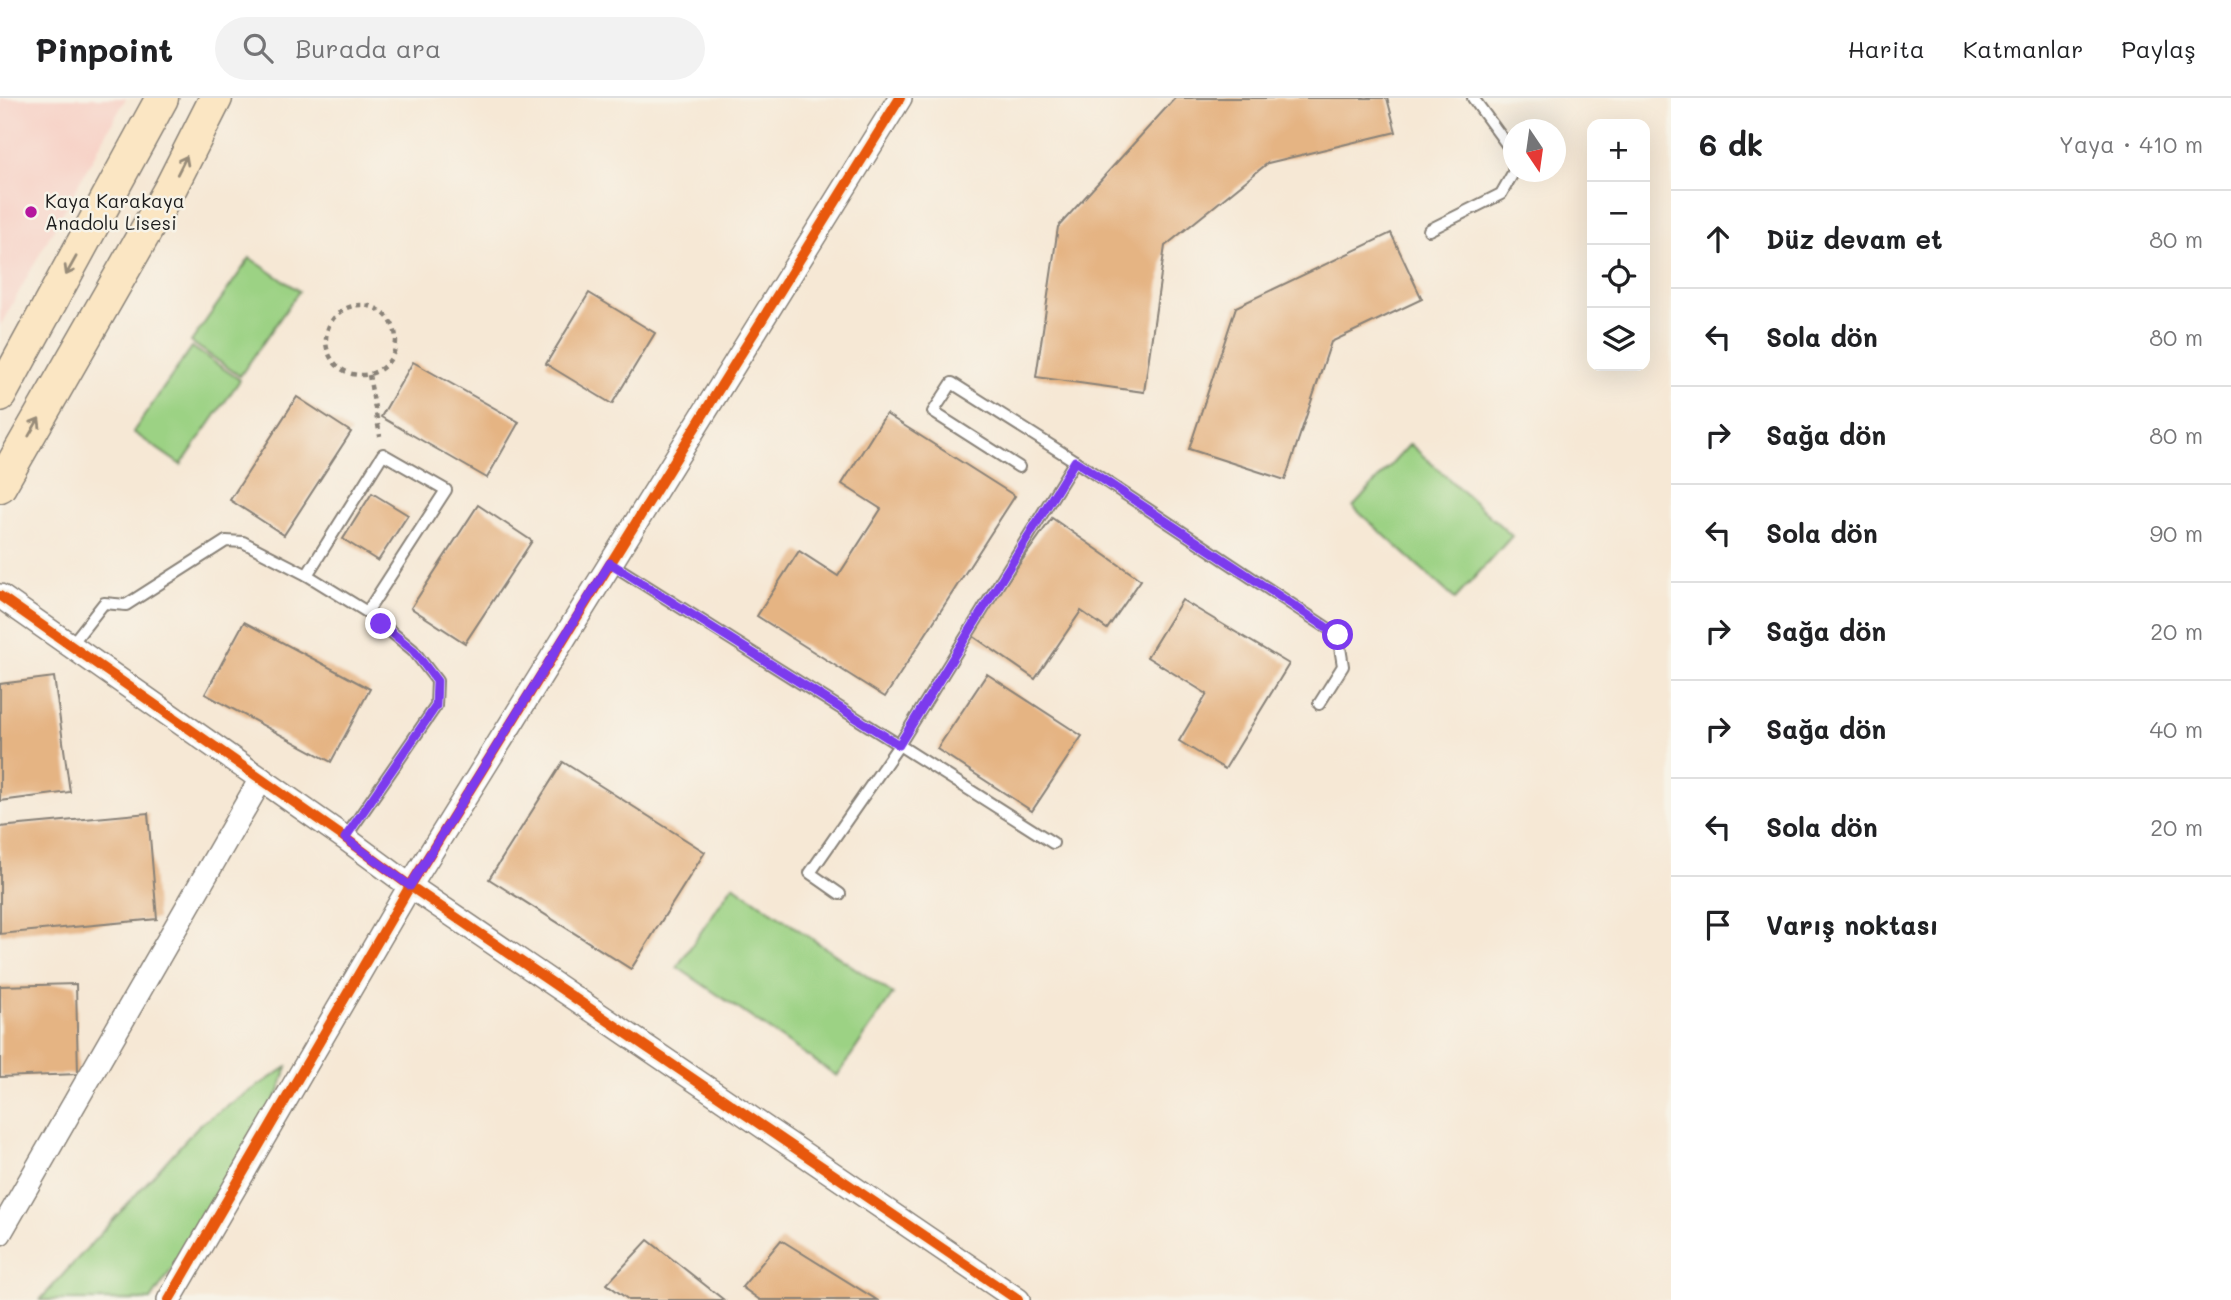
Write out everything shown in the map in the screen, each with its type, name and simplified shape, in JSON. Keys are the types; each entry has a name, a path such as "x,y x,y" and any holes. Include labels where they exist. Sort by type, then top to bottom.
{"main road":[{"path":"0,395 162,98"},
{"path":"0,486 171,187 216,98"}],"street":[{"path":"170,1299 410,886 900,98"},
{"path":"0,596 410,886 1018,1300"},
{"path":"0,1233 261,779"}],"lane":[{"path":"1473,98 1503,139"},
{"path":"1429,230 1501,194 1508,182"},
{"path":"1019,467 933,412 952,383 1338,635 1343,666 1318,704"},
{"path":"307,575 383,454 446,490 367,612"},
{"path":"840,894 810,873 899,745 1075,461"},
{"path":"71,645 104,603 126,606 226,541 243,542 307,575 367,612 413,650 437,681 436,706 345,838"},
{"path":"610,563 1053,843"}],"path":[{"path":"350,306 374,307 392,323 396,335 393,355 387,364 369,375 348,373 337,367 326,345 326,333 331,322 350,306"},
{"path":"369,375 383,454"}],"shaded area":[{"name":"Kaya Karakaya Anadolu Lisesi","path":"0,98 126,98 0,326"}],"green space":[{"path":"250,258 299,291 240,376 191,342"},
{"path":"192,347 240,380 181,465 133,432"},
{"path":"1410,444 1512,536 1455,599 1353,507"},
{"path":"733,885 893,994 837,1076 677,967"},
{"path":"287,1067 279,1092 182,1254 151,1300 40,1300 200,1124"}],"building":[{"path":"1175,98 1387,98 1396,132 1268,163 1165,246 1144,392 1036,377 1058,227"},
{"path":"1391,233 1422,299 1331,342 1285,480 1189,449 1236,307"},
{"path":"589,293 655,333 612,404 546,364"},
{"path":"413,362 519,422 487,478 381,417"},
{"path":"297,397 351,432 284,535 230,500"},
{"path":"886,414 1015,496 885,697 757,616 799,551 838,576 881,509 842,484"},
{"path":"372,493 408,515 378,561 343,539"},
{"path":"478,505 532,541 465,643 411,608"},
{"path":"1052,518 1141,580 1107,629 1081,611 1035,679 970,634"},
{"path":"1182,600 1289,664 1225,769 1179,741 1207,694 1147,657"},
{"path":"244,622 370,689 331,762 205,694"},
{"path":"987,674 1082,736 1032,811 937,749"},
{"path":"54,677 70,792 0,801 0,684"},
{"path":"563,762 705,852 631,969 489,879"},
{"path":"148,813 157,919 0,934 0,827"},
{"path":"76,984 78,1074 0,1077 0,986"},
{"path":"648,1240 724,1300 629,1300 607,1284"},
{"path":"781,1240 877,1300 760,1300 742,1287"}],"cycle path":[{"path":"169,1300 410,886 900,98"},
{"path":"0,596 410,886 1018,1300"}],"place":[{"name":"Kaya Karakaya Anadolu Lisesi","path":"31,212"}],"route":[{"path":"381,624 413,650 437,681 436,706 345,838 410,886 610,563 899,745 1075,461 1338,635"}]}
